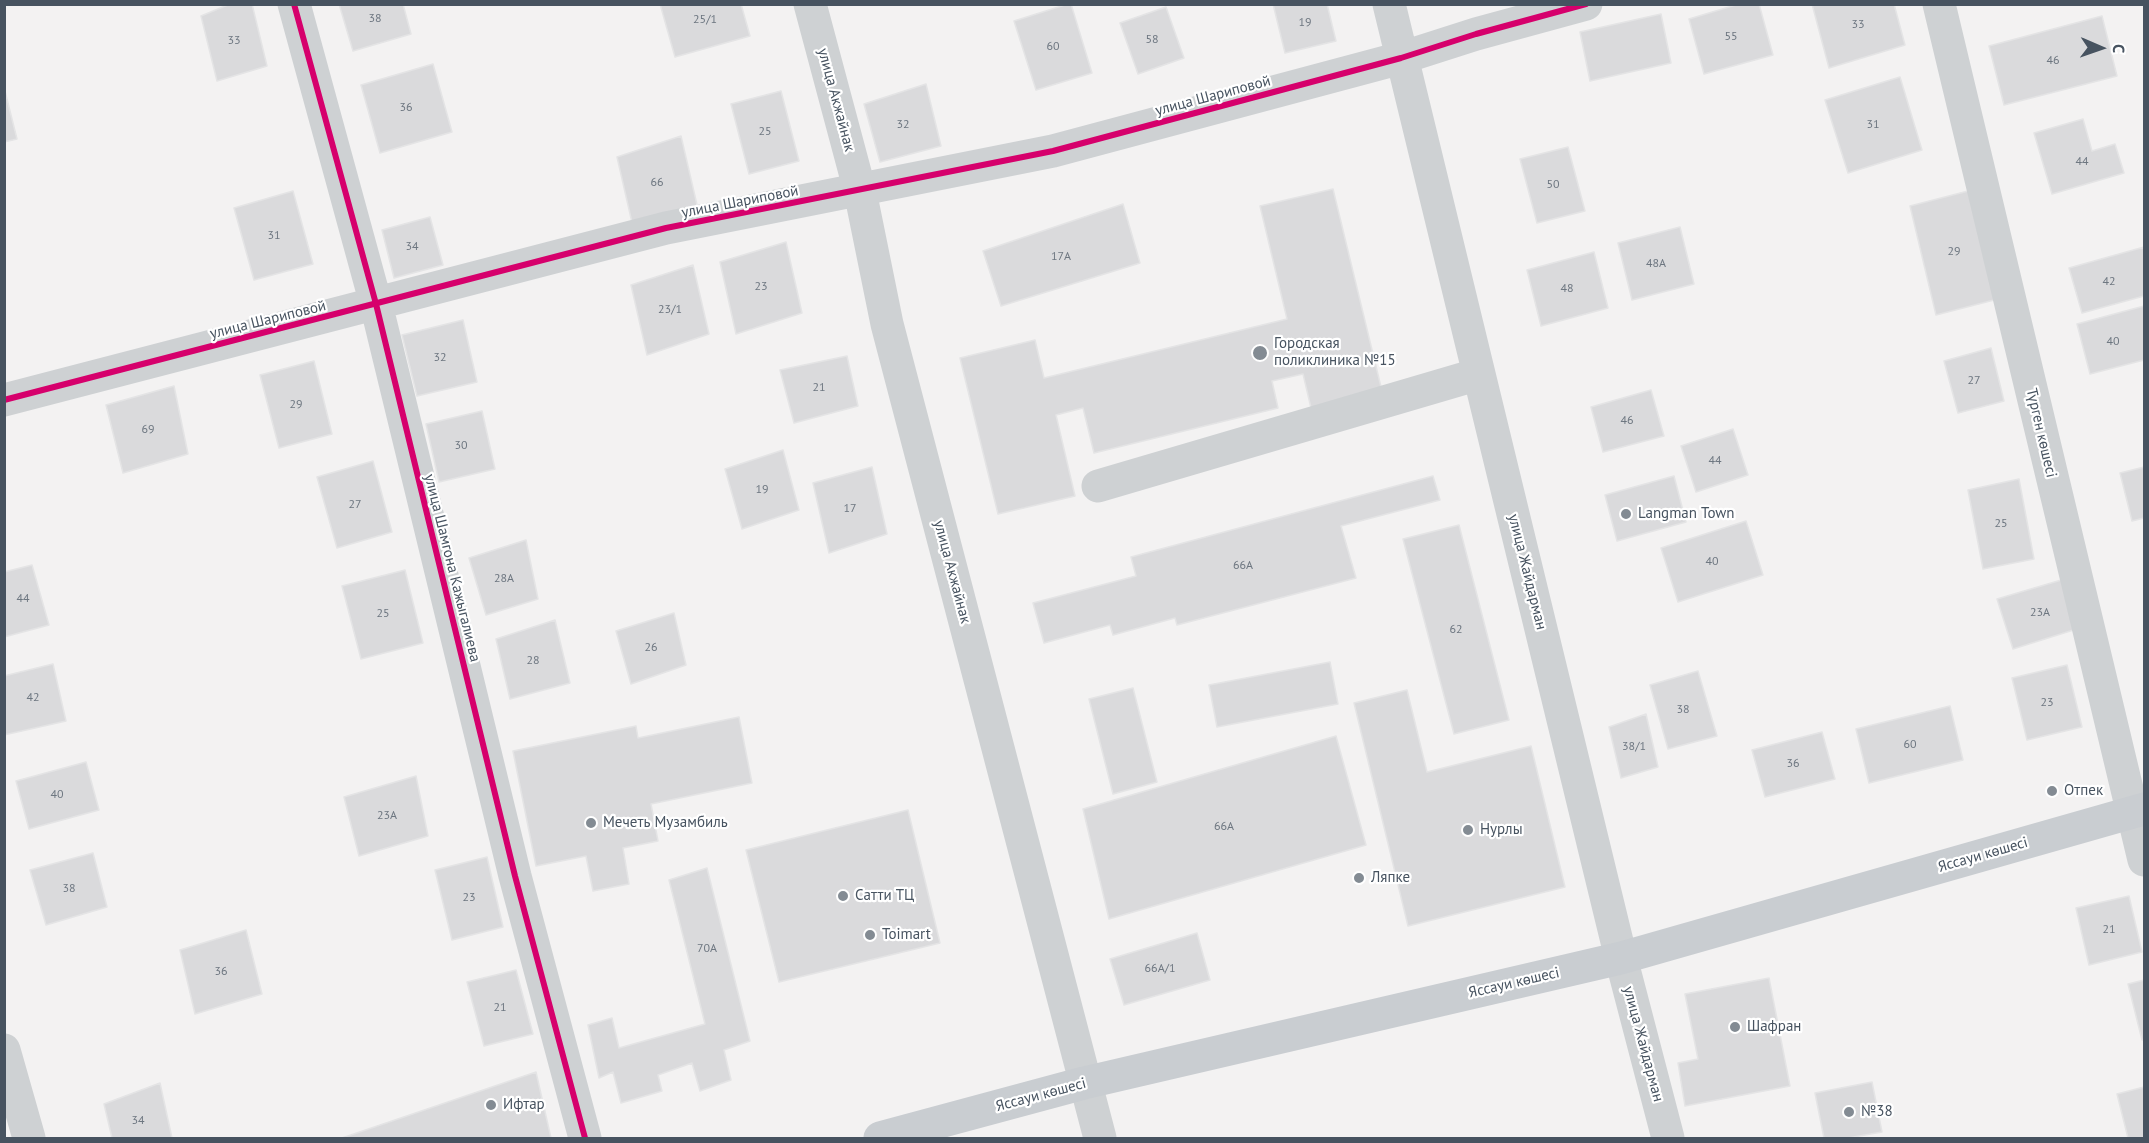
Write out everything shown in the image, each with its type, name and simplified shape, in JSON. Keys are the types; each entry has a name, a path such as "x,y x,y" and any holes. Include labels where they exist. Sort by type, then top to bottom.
{"main road":[{"name":"Яссауи көшесі","path":"879,1138 1084,1083 1621,958 2138,811"}],"street":[{"name":"улица Шамгона Кажыгалиева","path":"294,4 376,304 515,876 585,1138"},
{"name":"улица Акжайнак","path":"810,4 860,191 887,324 1100,1138"},
{"name":"улица Жайдарман","path":"1389,4 1621,958 1668,1138"},
{"name":"улица Шариповой","path":"4,400 666,228 1053,151 1401,58 1476,34 1586,4"},
{"name":"Түрген көшесі","path":"1939,4 2138,811 2145,861"},
{"path":"1098,486 1479,374"},
{"path":"4,1050 29,1138"}],"building":[{"path":"230,4 252,4 267,66 217,81 201,16"},
{"path":"339,4 403,4 411,34 353,51"},
{"path":"660,4 741,4 750,36 675,57"},
{"path":"1071,4 1092,73 1036,90 1014,21"},
{"path":"1273,4 1327,4 1336,41 1285,53"},
{"path":"1739,4 1759,4 1773,55 1704,74 1689,19"},
{"path":"1812,4 1894,4 1905,45 1829,68"},
{"path":"1166,7 1184,58 1138,74 1120,23"},
{"path":"1661,14 1671,63 1590,81 1580,32"},
{"path":"2102,16 2117,76 2004,105 1989,46"},
{"path":"433,64 452,132 380,153 361,85"},
{"path":"1900,77 1922,150 1848,173 1825,100"},
{"path":"926,84 941,146 880,162 864,104"},
{"path":"4,87 17,139 4,142"},
{"path":"781,91 799,161 749,174 731,104"},
{"path":"2083,119 2092,151 2115,144 2124,173 2052,194 2034,133"},
{"path":"681,136 698,209 633,227 617,157"},
{"path":"1568,147 1585,211 1537,223 1520,159"},
{"name":"Городская поликлиника №15","path":"1333,189 1382,391 1311,408 1303,374 1272,381 1278,408 1094,453 1083,408 1056,415 1075,496 998,514 960,358 1035,340 1044,378 1287,319 1260,206"},
{"path":"1972,190 1998,299 1936,315 1910,206"},
{"path":"293,191 313,264 254,280 234,208"},
{"path":"1123,204 1140,263 1001,306 983,251"},
{"path":"430,217 443,265 394,278 382,230"},
{"path":"1680,227 1694,284 1632,300 1618,243"},
{"path":"786,242 802,313 736,334 720,262"},
{"path":"2144,247 2144,296 2082,313 2069,268"},
{"path":"1594,252 1608,308 1541,326 1527,270"},
{"path":"693,265 709,334 647,355 631,285"},
{"path":"2144,306 2144,360 2090,374 2077,324"},
{"path":"463,320 477,382 417,396 402,335"},
{"path":"1991,348 2004,401 1958,413 1944,361"},
{"path":"847,356 858,406 794,423 780,370"},
{"path":"314,361 332,434 279,448 260,375"},
{"path":"174,386 188,454 123,473 106,405"},
{"path":"1651,390 1664,436 1603,452 1591,407"},
{"path":"482,411 495,469 439,482 426,424"},
{"path":"1733,429 1748,475 1696,492 1681,446"},
{"path":"783,450 799,510 742,529 725,469"},
{"path":"373,461 392,532 337,548 317,477"},
{"path":"872,467 887,534 829,553 813,483"},
{"path":"2144,467 2144,518 2132,521 2120,473"},
{"path":"1433,476 1440,500 1341,526 1356,578 1177,625 1175,618 1113,635 1110,625 1044,643 1033,603 1136,576 1131,557"},
{"path":"1674,476 1686,522 1617,541 1605,495"},
{"path":"2019,479 2034,559 1983,569 1968,490"},
{"path":"1746,521 1763,575 1678,602 1661,548"},
{"path":"1459,525 1509,720 1454,734 1403,539"},
{"path":"526,540 538,599 486,615 469,558"},
{"path":"32,565 49,625 4,637 4,572"},
{"path":"405,570 423,643 361,659 342,586"},
{"path":"2068,578 2083,627 2013,649 1997,599"},
{"path":"674,613 686,665 631,684 616,631"},
{"path":"555,620 570,683 510,699 496,639"},
{"path":"1330,662 1338,704 1217,727 1209,685"},
{"path":"53,664 66,721 4,735 4,676"},
{"path":"2067,665 2082,727 2027,740 2012,678"},
{"path":"1698,671 1717,736 1668,749 1650,685"},
{"path":"1133,688 1157,782 1113,794 1089,699"},
{"name":"Нурлы","path":"1407,690 1427,772 1531,746 1565,887 1408,926 1354,703"},
{"path":"1950,706 1963,760 1869,783 1856,729"},
{"path":"1646,714 1658,767 1621,778 1609,727"},
{"name":"Мечеть Музамбиль","path":"739,717 752,783 651,804 658,841 623,848 629,884 593,891 586,856 536,866 513,751 636,726 638,738"},
{"path":"1822,732 1835,779 1765,797 1752,750"},
{"path":"1336,736 1366,845 1109,919 1083,809"},
{"path":"86,762 99,810 29,829 16,781"},
{"path":"416,776 428,836 359,856 344,797"},
{"name":"Сатти ТЦ","path":"908,810 940,943 779,982 746,850"},
{"path":"93,853 107,907 46,925 30,870"},
{"path":"487,857 503,927 452,940 435,870"},
{"path":"707,868 750,1041 724,1050 731,1080 700,1091 692,1063 658,1075 662,1091 621,1103 613,1072 599,1078 588,1025 612,1018 619,1048 705,1024 669,880"},
{"path":"2129,896 2142,952 2089,965 2076,908"},
{"path":"246,930 262,994 195,1014 180,950"},
{"path":"1197,933 1210,980 1124,1005 1110,959"},
{"path":"516,970 533,1034 484,1046 467,982"},
{"name":"Шафран","path":"1769,978 1790,1086 1685,1106 1678,1063 1698,1059 1685,994"},
{"path":"2144,980 2144,1039 2142,1040 2128,984"},
{"name":"Ифтар","path":"536,1072 551,1138 342,1138"},
{"name":"№38","path":"1872,1082 1882,1132 1848,1138 1824,1138 1815,1093"},
{"path":"160,1083 172,1138 112,1138 104,1104"},
{"path":"2144,1087 2144,1138 2128,1138 2117,1094"}],"cycle path":[{"path":"294,4 376,304 515,876 585,1138"},
{"path":"4,400 666,228 1053,151 1401,58 1476,34 1586,4"}],"place":[{"name":"Городская поликлиника №15","path":"1260,353"},
{"name":"Langman Town","path":"1626,514"},
{"name":"Отпек","path":"2052,791"},
{"name":"Мечеть Музамбиль","path":"591,823"},
{"name":"Нурлы","path":"1468,830"},
{"name":"Ляпке","path":"1359,878"},
{"name":"Сатти ТЦ","path":"843,896"},
{"name":"Toimart","path":"870,935"},
{"name":"Шафран","path":"1735,1027"},
{"name":"Ифтар","path":"491,1105"},
{"name":"№38","path":"1849,1112"}]}
